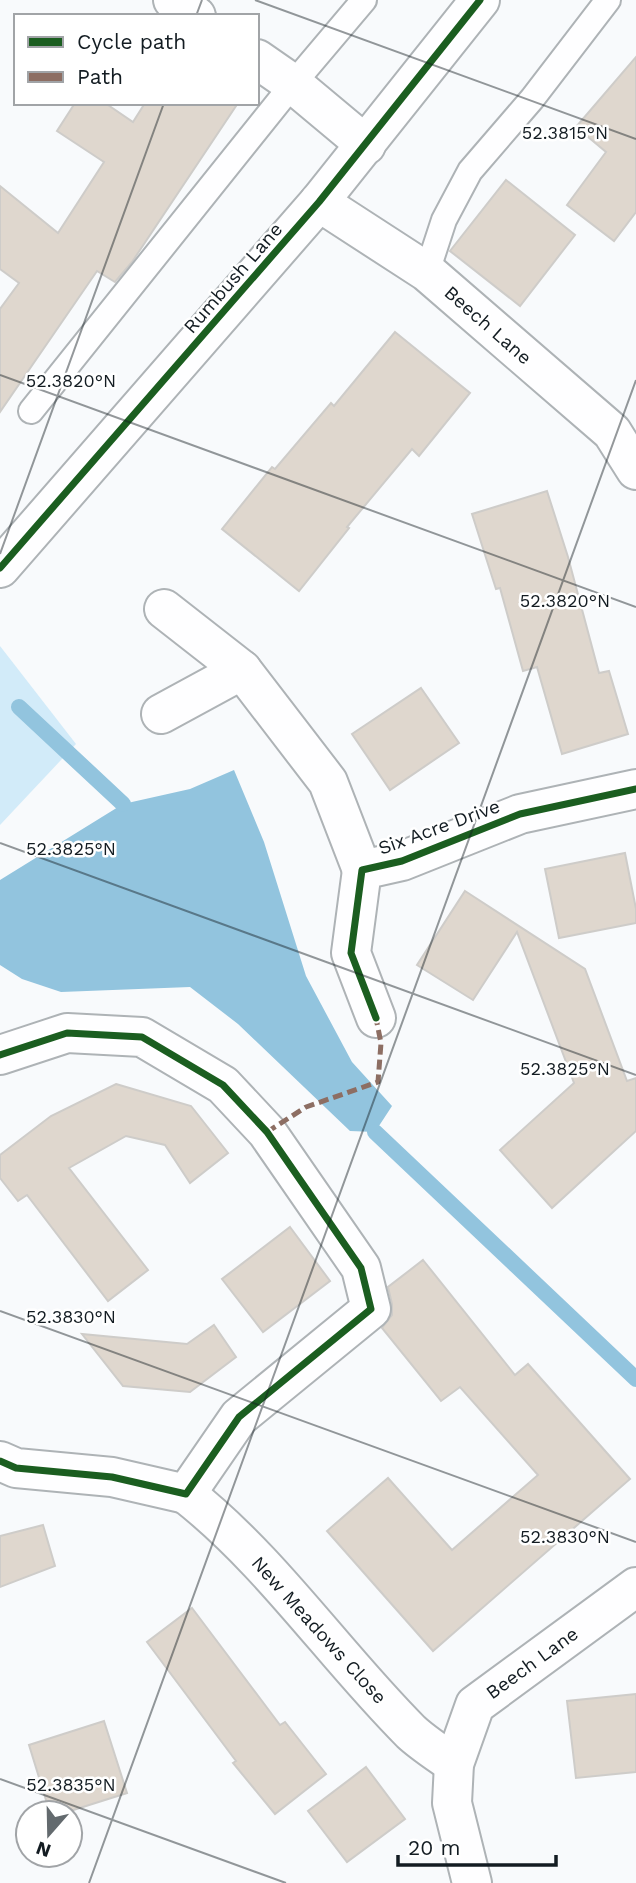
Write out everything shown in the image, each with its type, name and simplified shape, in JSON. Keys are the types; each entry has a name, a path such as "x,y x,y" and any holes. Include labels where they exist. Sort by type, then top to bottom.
{"street":[{"path":"173,0 193,14"},
{"name":"Rumbush Lane","path":"0,568 319,202 480,0"},
{"path":"259,60 293,84 366,145"},
{"name":"Beech Lane","path":"319,202 427,272 612,432 636,470"},
{"name":"Six Acre Drive","path":"164,609 242,670 328,782 362,870 351,953 376,1018"},
{"path":"161,714 242,670"},
{"name":"Six Acre Drive","path":"362,870 402,861 520,814 636,789"},
{"path":"0,1055 67,1033 142,1037 154,1044 223,1085 267,1132 361,1268 371,1309 239,1417 186,1494"},
{"name":"New Meadows Close","path":"0,1461 16,1468 112,1477 186,1494 252,1555 413,1734 454,1764"},
{"name":"Beech Lane","path":"472,1883 452,1803 454,1764 475,1704 636,1587"}],"lane":[{"path":"31,411 293,84 364,0"},
{"path":"427,272 444,220 470,171 532,99 608,0"}],"shaded area":[{"path":"0,646 76,744 0,825"}],"water":[{"path":"234,770 264,842 306,976 352,1062 392,1106 375,1132 350,1131 238,1024 190,987 61,992 22,979 0,965 0,880 123,804 190,789"}],"building":[{"path":"636,57 636,212 614,241 567,205 606,152 576,127"},
{"path":"74,105 108,105 133,122 144,105 237,105 132,262 115,282 97,271 0,412 0,309 19,283 0,269 0,186 58,233 104,162 57,131"},
{"path":"506,180 575,235 520,306 450,251"},
{"path":"395,332 470,393 419,456 412,449 347,527 349,528 299,591 222,529 272,467 275,469 331,403 334,406"},
{"path":"547,491 599,673 609,671 628,734 562,754 537,667 523,671 500,588 496,589 472,514"},
{"path":"421,688 459,743 390,790 352,734"},
{"path":"625,853 636,909 636,923 559,938 545,869"},
{"path":"465,891 585,969 627,1081 636,1078 636,1131 552,1208 500,1150 574,1083 517,932 473,1000 417,965"},
{"path":"116,1084 191,1106 228,1153 190,1183 165,1145 126,1136 69,1168 148,1270 108,1301 27,1195 18,1201 0,1178 0,1155 51,1116"},
{"path":"290,1227 330,1281 263,1332 222,1279"},
{"path":"423,1260 515,1375 528,1364 630,1479 433,1651 327,1531 388,1478 452,1550 538,1475 460,1387 441,1401 382,1328 392,1315 388,1287"},
{"path":"214,1325 236,1357 190,1392 123,1386 82,1334 187,1344"},
{"path":"43,1525 55,1566 0,1587 0,1536"},
{"path":"192,1608 280,1725 285,1722 326,1774 275,1814 233,1763 236,1761 147,1642"},
{"path":"636,1694 636,1772 576,1778 567,1701"},
{"path":"104,1721 127,1793 84,1807 84,1799 46,1799 29,1745"},
{"path":"366,1767 405,1819 347,1862 308,1811"}],"waterway":[{"path":"19,707 123,804"},
{"path":"375,1132 636,1379"}],"marked path":[{"path":"267,1132 306,1107 378,1082 381,1043 376,1018"}],"cycle path":[{"path":"0,568 319,202 480,0"},
{"path":"376,1018 351,953 362,870 402,861 520,814 636,789"},
{"path":"0,1055 67,1033 142,1037 223,1085 267,1132 361,1268 371,1309 239,1417 186,1494 112,1477 16,1468 0,1461"}]}
